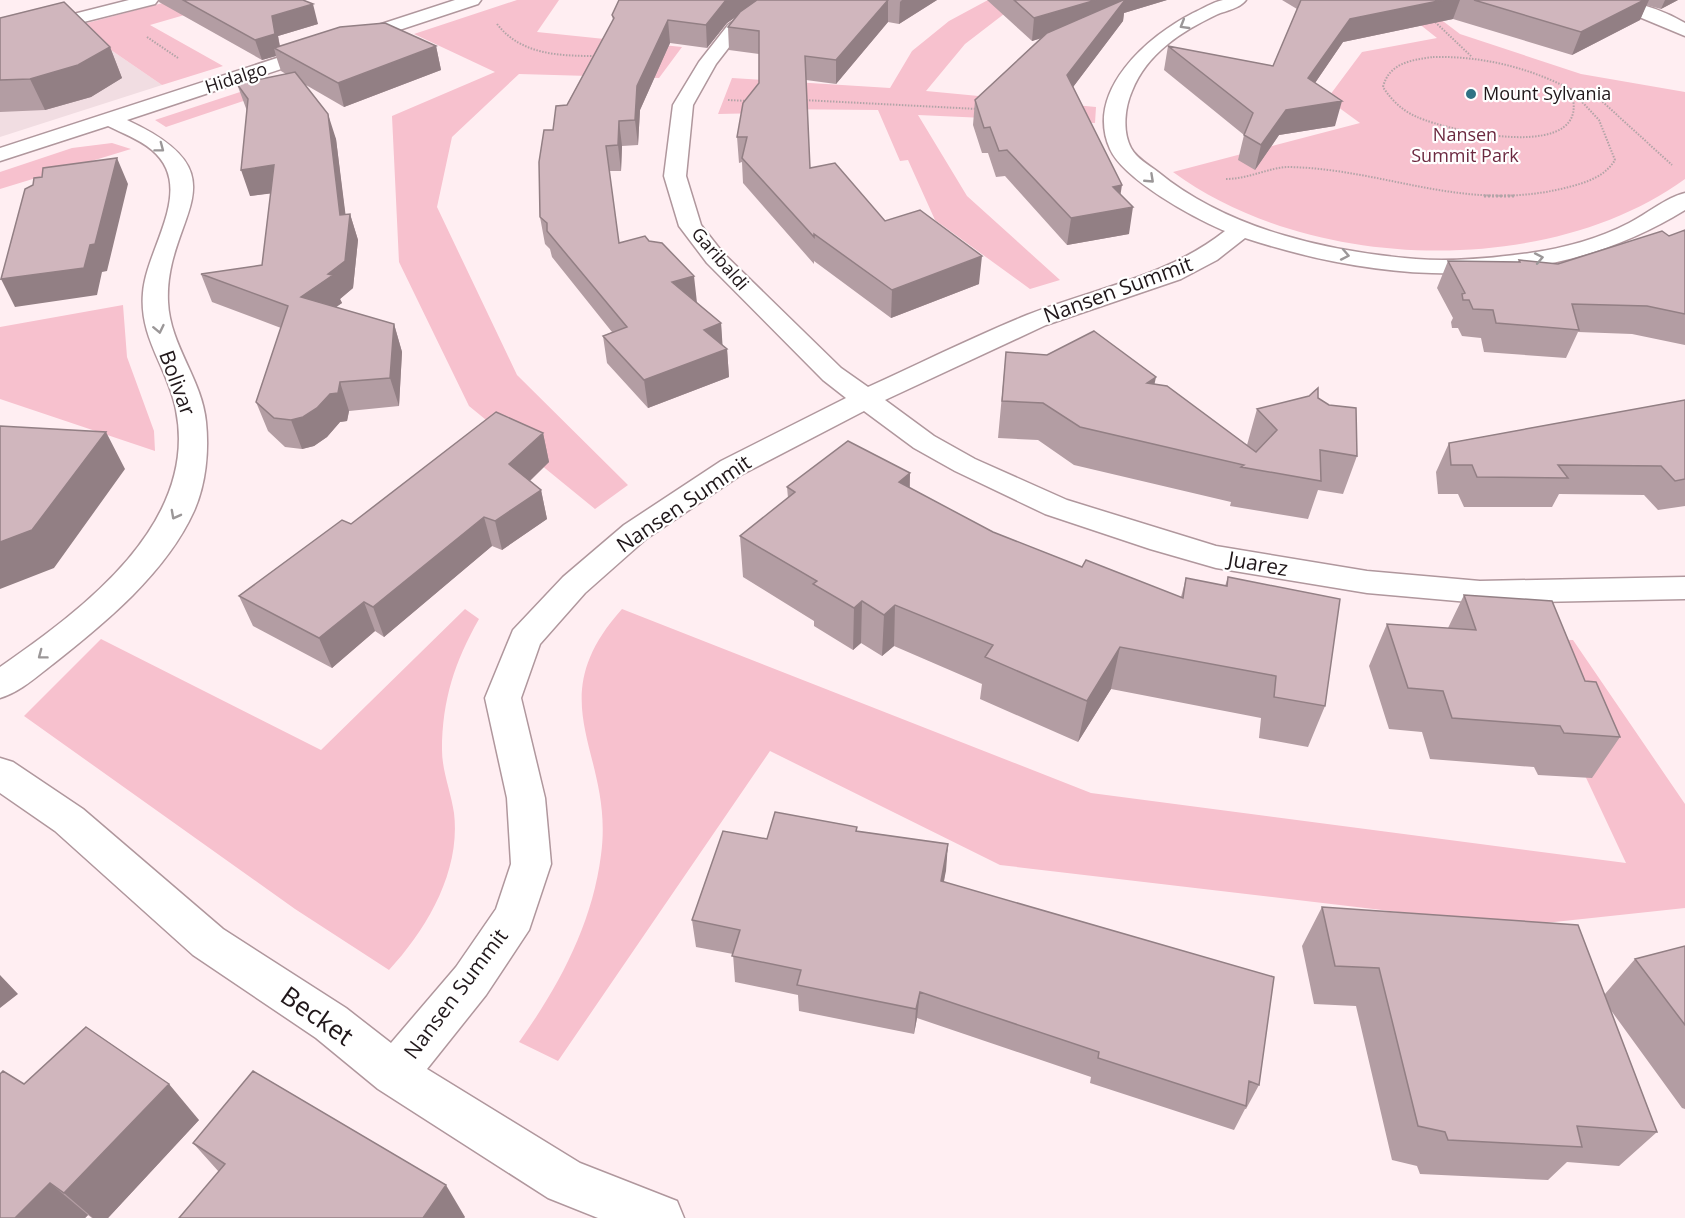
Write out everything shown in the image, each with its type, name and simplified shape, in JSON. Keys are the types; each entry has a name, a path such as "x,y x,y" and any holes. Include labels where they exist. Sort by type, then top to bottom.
{"street":[{"path":"40,28 148,0"},
{"name":"Hidalgo","path":"0,155 472,0"},
{"name":"Garibaldi","path":"777,0 734,29 708,62 683,105 675,176 690,226 715,258 832,374 867,398"},
{"path":"1237,0 1182,26 1145,55 1126,77 1115,114 1122,152 1160,188 1196,209 1240,230 1288,244 1386,263 1438,267 1514,263 1568,252 1618,237 1685,201"},
{"path":"1614,0 1670,22 1685,31"},
{"name":"Bolivar","path":"0,685 46,654 117,587 153,549 178,513 189,472 193,446 192,416 184,389 160,337 155,312 155,286 160,261 183,199 182,176 177,163 161,146 109,119"},
{"name":"Nansen Summit","path":"394,1074 471,981 514,917 531,864 526,798 502,698 525,639 574,585 635,532 731,468 867,398 1036,320 1172,274 1209,255 1240,230"},
{"name":"Juarez","path":"867,398 924,442 965,465 1056,507 1161,542 1216,557 1367,582 1480,592 1685,588"},
{"name":"Becket","path":"0,773 69,820 208,942 331,1023 394,1074 565,1181 660,1218"}],"path":[{"path":"125,6 125,22 217,84"},
{"path":"1429,17 1472,57"},
{"path":"494,19 504,36 526,47 574,55 601,56"},
{"path":"1570,89 1575,109 1574,116 1566,127 1545,134 1518,136 1484,134 1440,126 1410,113 1383,87 1384,77 1390,70 1410,61 1472,57 1539,73 1570,89 1594,94 1679,170"},
{"path":"1160,188 1205,179 1256,176 1282,167 1461,195 1508,197 1551,192 1604,174 1615,160 1599,120 1570,89"},
{"path":"729,100 758,101"},
{"path":"798,100 985,109"}],"shaded area":[{"path":"76,26 162,85 0,137 0,45"}],"green space":[{"path":"174,0 236,0 150,25 223,66 162,85 76,26"},
{"path":"517,0 559,0 537,32 682,47 659,78 519,74 452,137 437,207 517,375 628,485 595,509 469,406 399,262 392,116 495,72 414,34"},
{"path":"988,0 1017,4 965,44 926,91 1096,107 1095,123 918,115 967,196 1060,280 1030,289 935,220 908,160 900,161 878,110 768,109 768,113 718,114 732,78 890,88 912,51 949,21"},
{"name":"Nansen Summit Park","path":"1389,0 1415,0 1460,34 1581,74 1685,92 1685,179 1629,212 1566,234 1498,247 1428,251 1358,245 1291,229 1228,205 1173,172 1360,123 1327,99 1362,52 1437,38"},
{"path":"304,71 315,77 166,127 155,120"},
{"path":"112,143 131,149 0,189 0,172 72,148"},
{"path":"123,305 127,357 154,431 155,451 0,399 0,327"},
{"path":"465,609 479,619 463,650 451,682 444,714 442,750 443,766 454,813 455,835 452,856 447,877 428,918 389,970 295,909 24,716 101,639 321,750"},
{"path":"622,609 1091,793 1626,863 1521,639 1573,640 1685,804 1685,908 1517,926 1000,865 770,751 558,1061 519,1042 534,1021 572,954 597,881 601,855 602,819 582,701 585,673 597,643"}],"building":[{"path":"183,0 303,0 313,4 272,16 275,34 255,40"},
{"path":"619,0 726,0 706,25 668,20 637,86 635,120 619,121 618,145 606,146 619,243 645,236 649,241 662,243 694,276 672,282 721,323 704,330 727,349 644,380 603,336 627,327 547,231 547,223 540,217 539,162 544,130 553,130 556,106 567,105 614,18 612,15"},
{"path":"757,0 888,0 836,60 805,56 810,168 835,163 885,221 920,210 982,256 892,290 814,234 814,237 742,158 747,137 737,137 743,103 759,83 759,31 728,27 740,12"},
{"path":"1014,0 1096,0 1034,18"},
{"path":"1125,0 1067,75 1122,185 1113,187 1133,207 1071,218 1007,150 999,151 990,127 984,128 975,100 1047,33"},
{"path":"1301,0 1443,0 1350,19 1308,78 1342,101 1286,110 1261,145 1244,135 1253,113 1168,46 1273,66"},
{"path":"1474,0 1644,0 1581,32"},
{"path":"64,2 110,47 78,65 30,79 0,80 0,18"},
{"path":"385,23 436,46 338,83 274,48 340,27"},
{"path":"295,72 328,114 340,215 350,214 345,261 328,274 333,275 301,297 394,324 390,378 340,382 338,393 330,394 317,408 303,417 291,420 274,418 256,402 288,306 201,274 262,265 274,165 241,170 248,99 237,84"},
{"path":"117,158 95,244 90,245 84,268 1,279 25,189 33,185 34,178 42,177 43,168"},
{"path":"1685,230 1685,314 1647,306 1572,304 1579,330 1496,323 1493,310 1473,309 1469,300 1463,300 1462,294 1465,293 1448,261 1520,262 1519,260 1558,264 1662,231 1669,236"},
{"path":"1094,331 1156,377 1147,383 1167,386 1256,452 1277,430 1257,409 1309,396 1318,388 1318,398 1329,405 1356,408 1357,456 1320,450 1321,481 1241,467 1244,465 1080,427 1043,403 1002,401 1006,352 1047,355"},
{"path":"1685,400 1685,479 1675,481 1661,466 1558,465 1568,478 1477,477 1472,465 1451,465 1449,443"},
{"path":"496,412 543,433 509,464 541,490 495,521 484,517 373,607 364,602 319,638 239,596 342,520 351,524"},
{"path":"0,426 106,432 32,530 0,542"},
{"path":"848,441 910,473 899,482 993,532 1082,567 1086,560 1183,598 1186,578 1227,586 1228,577 1340,599 1325,706 1274,697 1276,676 1120,647 1087,701 985,657 993,645 895,605 884,615 862,601 854,608 813,584 817,581 740,536 795,492 787,487"},
{"path":"1464,595 1552,601 1585,681 1596,682 1620,737 1564,733 1560,726 1452,718 1443,691 1408,688 1387,624 1476,630"},
{"path":"775,812 857,827 856,831 948,844 941,881 1274,977 1259,1085 1249,1081 1246,1106 1098,1058 1099,1052 920,992 916,1009 797,985 801,970 732,956 740,930 692,920 723,831 767,839"},
{"path":"1322,907 1578,925 1657,1132 1577,1126 1582,1147 1448,1140 1445,1132 1418,1126 1379,968 1335,966"},
{"path":"1685,946 1685,1025 1635,959"},
{"path":"86,1027 169,1084 64,1193 50,1183 15,1218 0,1218 0,1074 3,1071 24,1084"},
{"path":"253,1071 446,1185 423,1218 179,1218 225,1164 193,1143"}],"place":[{"name":"Mount Sylvania","path":"1471,94"}]}
